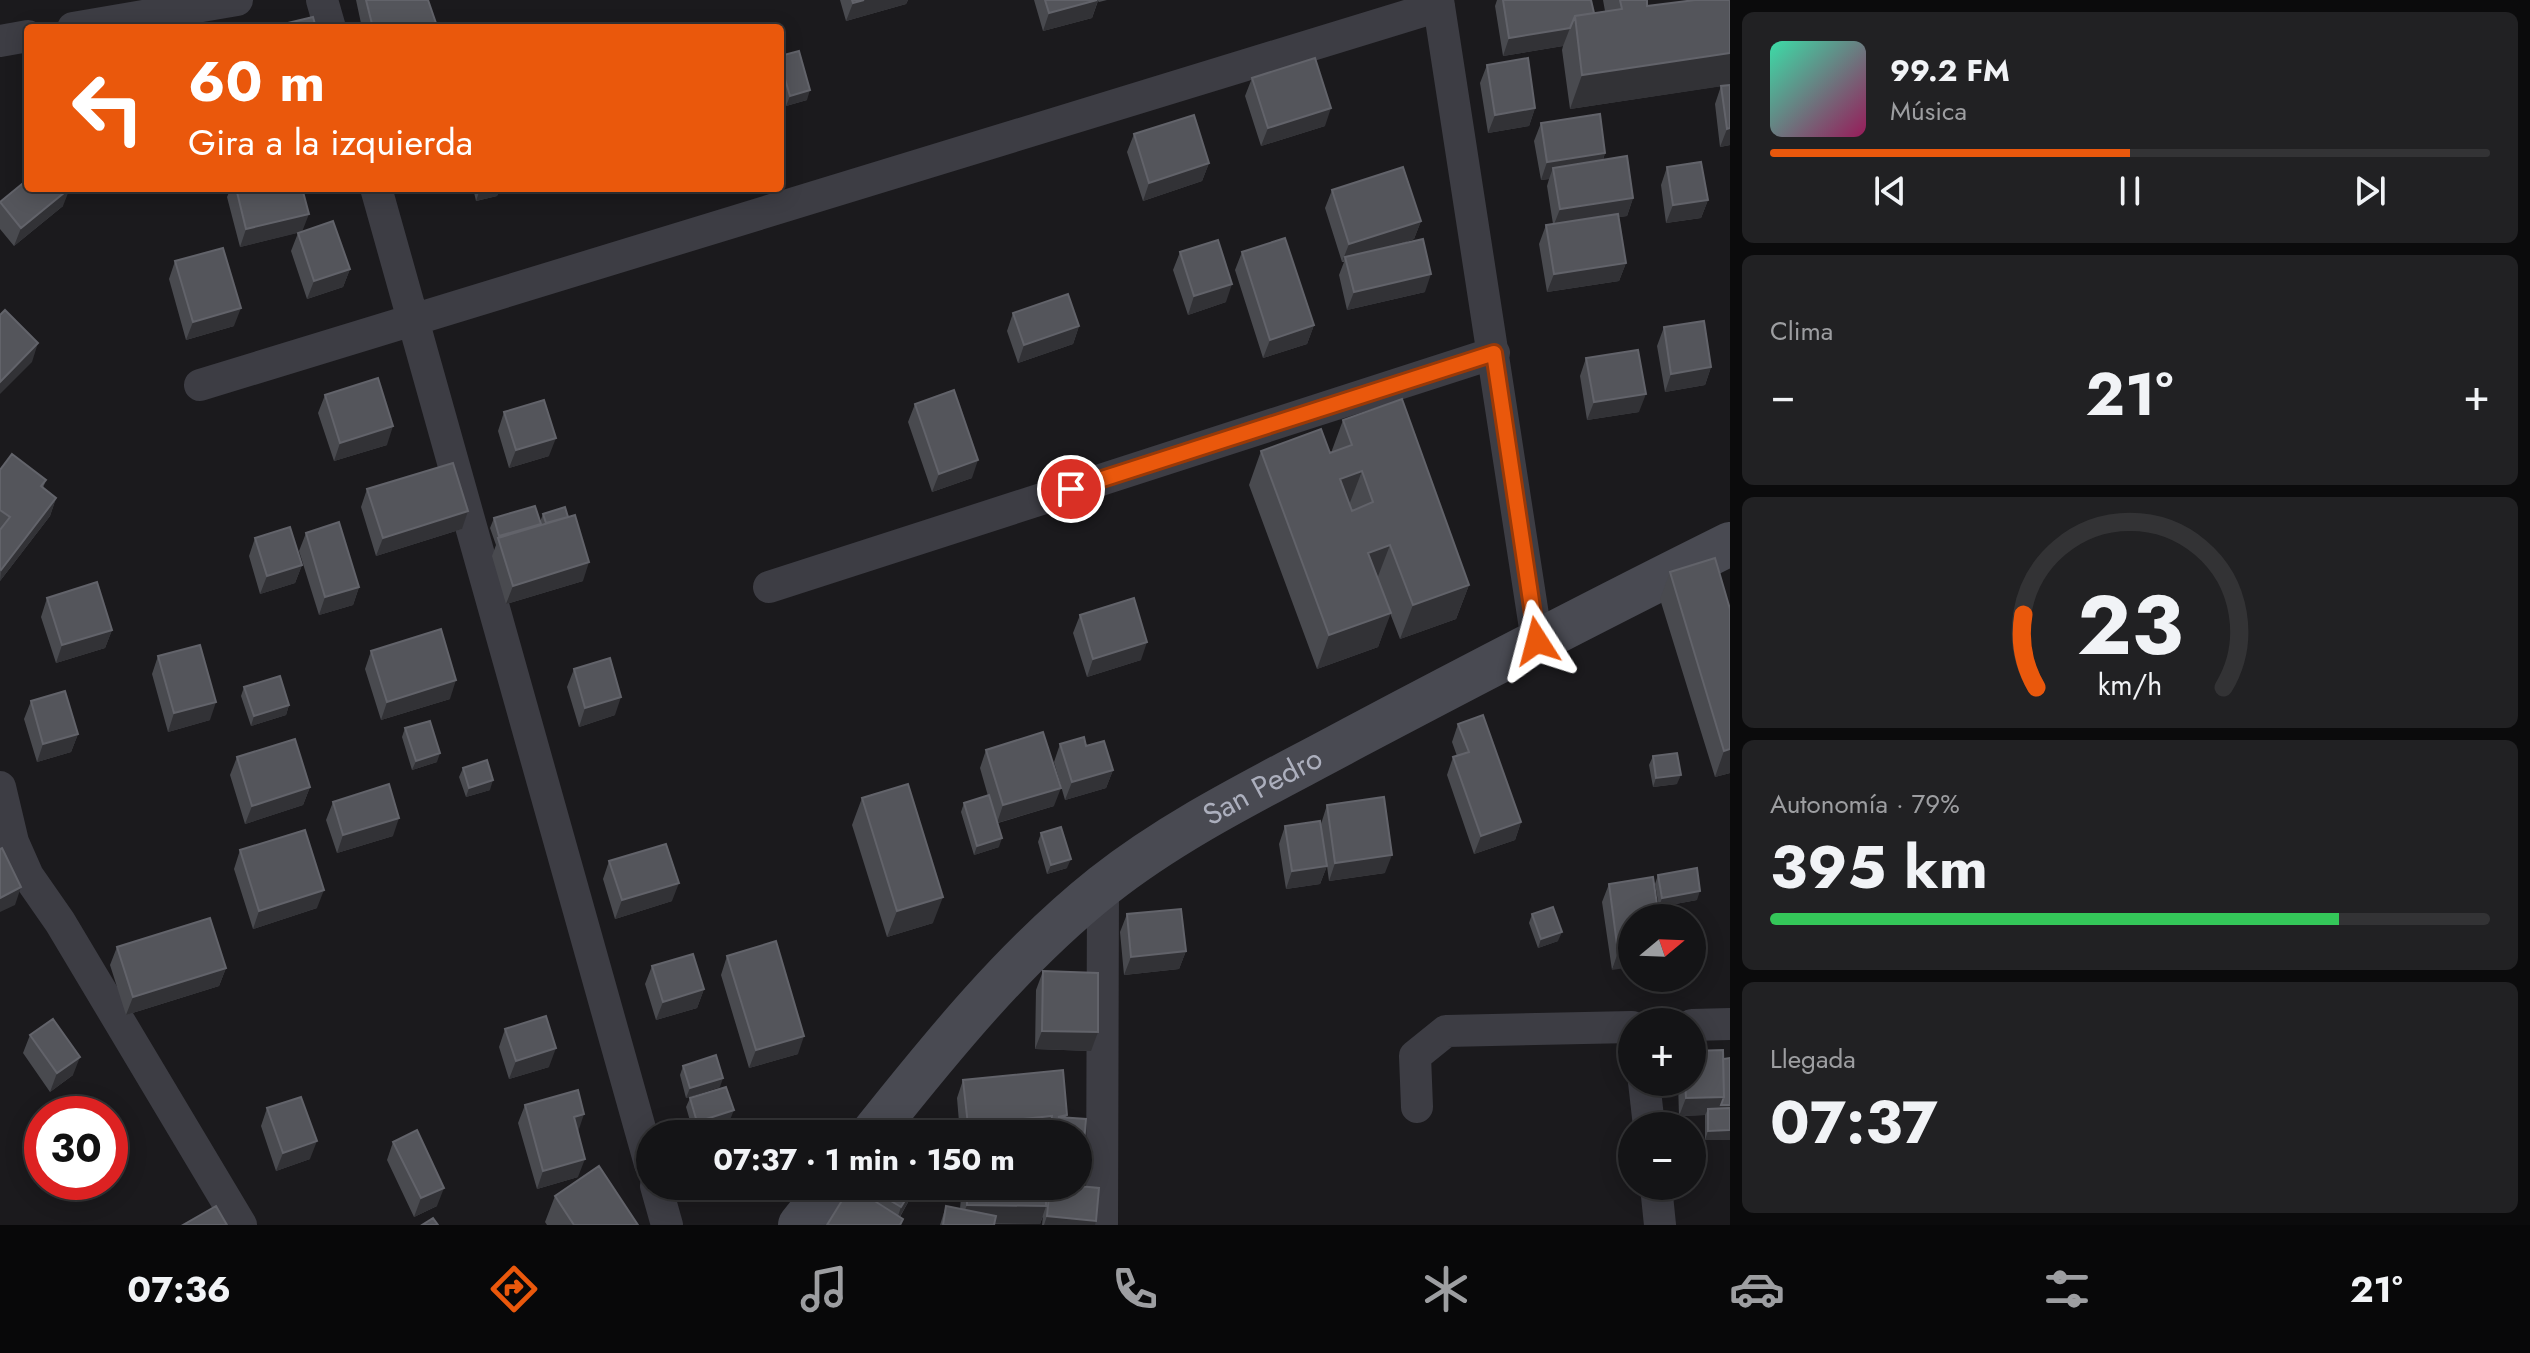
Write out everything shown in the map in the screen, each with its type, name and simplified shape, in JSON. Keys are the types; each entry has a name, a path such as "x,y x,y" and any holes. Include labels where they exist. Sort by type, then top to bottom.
{"main road":[{"name":"San Pedro","path":"883,1120 919,1075 1038,943 1103,886 1199,820 1537,641 1730,544"},
{"path":"800,1225 820,1200"}],"street":[{"path":"96,24 237,0"},
{"path":"322,0 329,24"},
{"path":"200,385 1438,3 1537,641"},
{"path":"0,41 24,37"},
{"path":"377,192 638,1120"},
{"path":"769,587 1494,353"},
{"path":"0,787 13,842 28,876 60,922 241,1225"},
{"path":"1102,1225 1103,886"},
{"path":"1706,1025 1730,1024"},
{"path":"1417,1107 1415,1056 1446,1031 1618,1027"},
{"path":"660,1200 667,1225"},
{"path":"1657,1200 1660,1225"}],"building":[{"path":"366,0 428,0 436,24 372,24"},
{"path":"1045,0 1097,0 1049,13"},
{"path":"1503,0 1591,0 1594,13 1575,16 1570,28 1509,38"},
{"path":"1620,0 1647,0 1647,6 1695,0 1730,0 1730,53 1582,75 1575,16 1622,9"},
{"path":"313,17 315,24 284,24"},
{"path":"799,51 810,90 790,96 784,76 784,55"},
{"path":"1315,58 1331,108 1268,128 1252,78"},
{"path":"1528,58 1535,108 1495,115 1487,65"},
{"path":"1730,85 1730,128 1727,129 1721,86"},
{"path":"1600,114 1605,153 1547,162 1541,123"},
{"path":"1194,115 1209,163 1149,183 1134,134"},
{"path":"1627,156 1633,198 1560,209 1553,168"},
{"path":"1701,162 1708,200 1673,205 1667,167"},
{"path":"1403,167 1421,221 1349,244 1332,190"},
{"path":"24,182 24,192 65,192 21,228 0,202"},
{"path":"237,192 303,192 309,214 246,229"},
{"path":"1618,214 1626,263 1554,274 1546,225"},
{"path":"333,221 350,269 314,281 298,233"},
{"path":"1285,238 1314,325 1270,340 1242,252"},
{"path":"1423,239 1431,274 1354,292 1345,257"},
{"path":"1218,240 1232,284 1194,296 1180,252"},
{"path":"223,248 241,308 193,322 175,261"},
{"path":"1068,294 1079,326 1024,345 1013,313"},
{"path":"5,310 38,343 0,382 0,315"},
{"path":"1704,321 1711,367 1671,374 1664,327"},
{"path":"1638,350 1646,394 1594,402 1586,358"},
{"path":"378,378 393,426 340,443 325,395"},
{"path":"954,390 978,460 939,474 915,404"},
{"path":"1402,399 1469,585 1413,605 1390,545 1368,553 1391,613 1329,635 1261,451 1321,429 1330,453 1352,445 1343,420","holes":["1362,471 1373,502 1352,511 1340,479"]},
{"path":"544,400 556,438 516,450 504,412"},
{"path":"12,454 46,480 41,486 56,498 1,570 0,530 10,517 0,510 0,470"},
{"path":"453,463 468,511 383,538 367,489"},
{"path":"535,506 541,524 499,536 494,518"},
{"path":"565,507 568,517 546,523 543,514"},
{"path":"575,515 589,562 513,586 498,538"},
{"path":"339,522 359,587 325,597 306,533"},
{"path":"290,527 302,565 267,576 255,538"},
{"path":"1715,558 1730,609 1730,749 1724,751 1670,572"},
{"path":"97,582 112,630 62,645 47,598"},
{"path":"1134,598 1147,642 1093,659 1080,615"},
{"path":"441,629 456,680 387,702 371,651"},
{"path":"200,645 216,702 174,713 158,656"},
{"path":"610,658 621,697 585,708 574,669"},
{"path":"280,676 289,705 254,716 244,687"},
{"path":"65,691 78,734 43,744 31,701"},
{"path":"1483,715 1521,822 1481,836 1453,757 1469,752 1458,724"},
{"path":"430,721 440,753 416,761 405,728"},
{"path":"1043,732 1061,788 1003,805 986,750"},
{"path":"1084,737 1086,746 1104,741 1113,770 1072,782 1060,744"},
{"path":"295,739 310,787 252,806 237,757"},
{"path":"1677,753 1681,775 1656,778 1653,756"},
{"path":"487,760 493,780 469,788 463,768"},
{"path":"389,784 399,818 343,835 333,802"},
{"path":"908,784 943,897 897,911 862,798"},
{"path":"989,795 1002,838 977,846 964,803"},
{"path":"1384,797 1392,855 1335,863 1327,805"},
{"path":"1320,821 1327,866 1292,871 1285,826"},
{"path":"1061,827 1071,859 1051,865 1041,833"},
{"path":"305,830 324,890 259,911 240,850"},
{"path":"666,844 679,883 622,900 609,861"},
{"path":"0,849 21,887 0,898"},
{"path":"1697,868 1700,891 1662,898 1658,875"},
{"path":"1653,877 1657,904 1618,904 1618,952 1609,884"},
{"path":"1553,907 1562,932 1541,939 1532,914"},
{"path":"1181,909 1186,951 1131,957 1127,914"},
{"path":"210,918 226,968 133,997 117,947"},
{"path":"776,941 804,1036 756,1050 727,956"},
{"path":"693,954 704,989 663,1002 652,966"},
{"path":"1043,971 1098,973 1098,1032 1042,1031"},
{"path":"546,1016 556,1048 516,1061 505,1029"},
{"path":"53,1019 80,1057 57,1073 30,1035"},
{"path":"1723,1050 1724,1097 1686,1098 1706,1096 1706,1051"},
{"path":"716,1055 723,1078 690,1088 683,1066"},
{"path":"1730,1058 1730,1105 1721,1105 1724,1097 1723,1059"},
{"path":"1063,1070 1067,1115 1058,1117 1086,1120 1052,1120 1052,1116 967,1120 963,1080"},
{"path":"726,1087 734,1110 696,1120 690,1098"},
{"path":"578,1090 584,1114 574,1117 585,1159 543,1171 525,1105"},
{"path":"301,1097 317,1141 283,1153 267,1108"},
{"path":"1730,1108 1730,1130 1708,1131 1708,1109"},
{"path":"417,1130 444,1188 421,1198 393,1142"},
{"path":"599,1166 638,1225 574,1225 555,1196"},
{"path":"1092,1187 1099,1188 1096,1221 1047,1216 1049,1200 1092,1200"},
{"path":"842,1200 873,1200 903,1219 900,1225 827,1225"},
{"path":"889,1200 905,1200 901,1207"},
{"path":"967,1200 1046,1200 1046,1206 967,1205"},
{"path":"216,1206 227,1225 183,1225"},
{"path":"946,1206 996,1216 994,1225 943,1225"},
{"path":"433,1218 438,1225 422,1225"}],"route":[{"path":"1071,489 1494,353 1537,641"}]}
